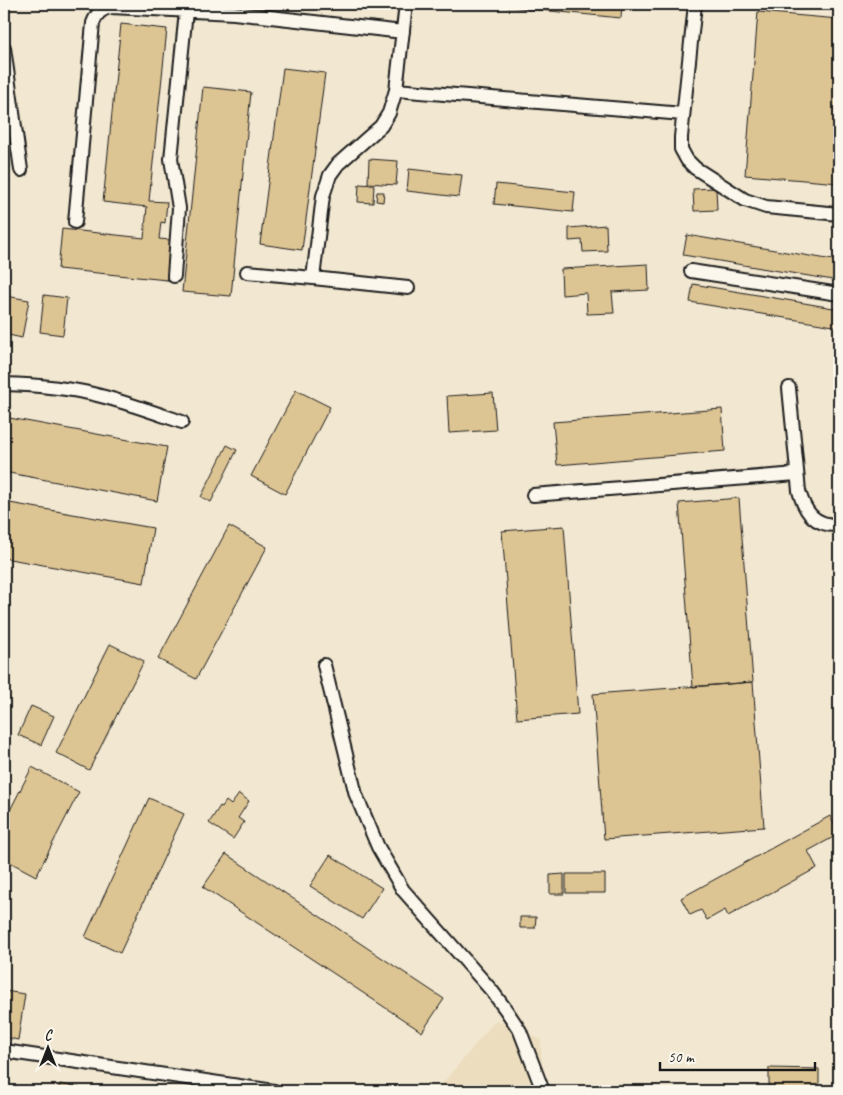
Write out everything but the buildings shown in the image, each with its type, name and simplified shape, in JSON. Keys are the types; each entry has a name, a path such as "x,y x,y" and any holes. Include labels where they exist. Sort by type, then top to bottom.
{"lane":[{"path":"313,278 323,196 330,176 338,164 381,126 389,113 396,90 406,4"},
{"path":"696,4 681,137 682,149 687,160 695,168 745,200 766,206 839,214"},
{"path":"75,222 93,23 96,15 103,9 111,7 234,14 403,32"},
{"path":"174,276 179,208 171,159 186,11"},
{"path":"4,48 21,170"},
{"path":"396,90 683,114"},
{"path":"691,271 839,294"},
{"path":"247,272 408,288"},
{"path":"4,384 38,386 91,393 182,422"},
{"path":"789,388 797,474 802,504 808,514 816,520 825,524 839,526"},
{"path":"533,495 797,474"},
{"path":"324,665 356,795 378,847 403,890 492,991 506,1010 520,1031 543,1091"},
{"path":"4,1051 274,1091"}],"shaded area":[{"path":"496,1020 541,1040 543,1091 436,1091"}]}
